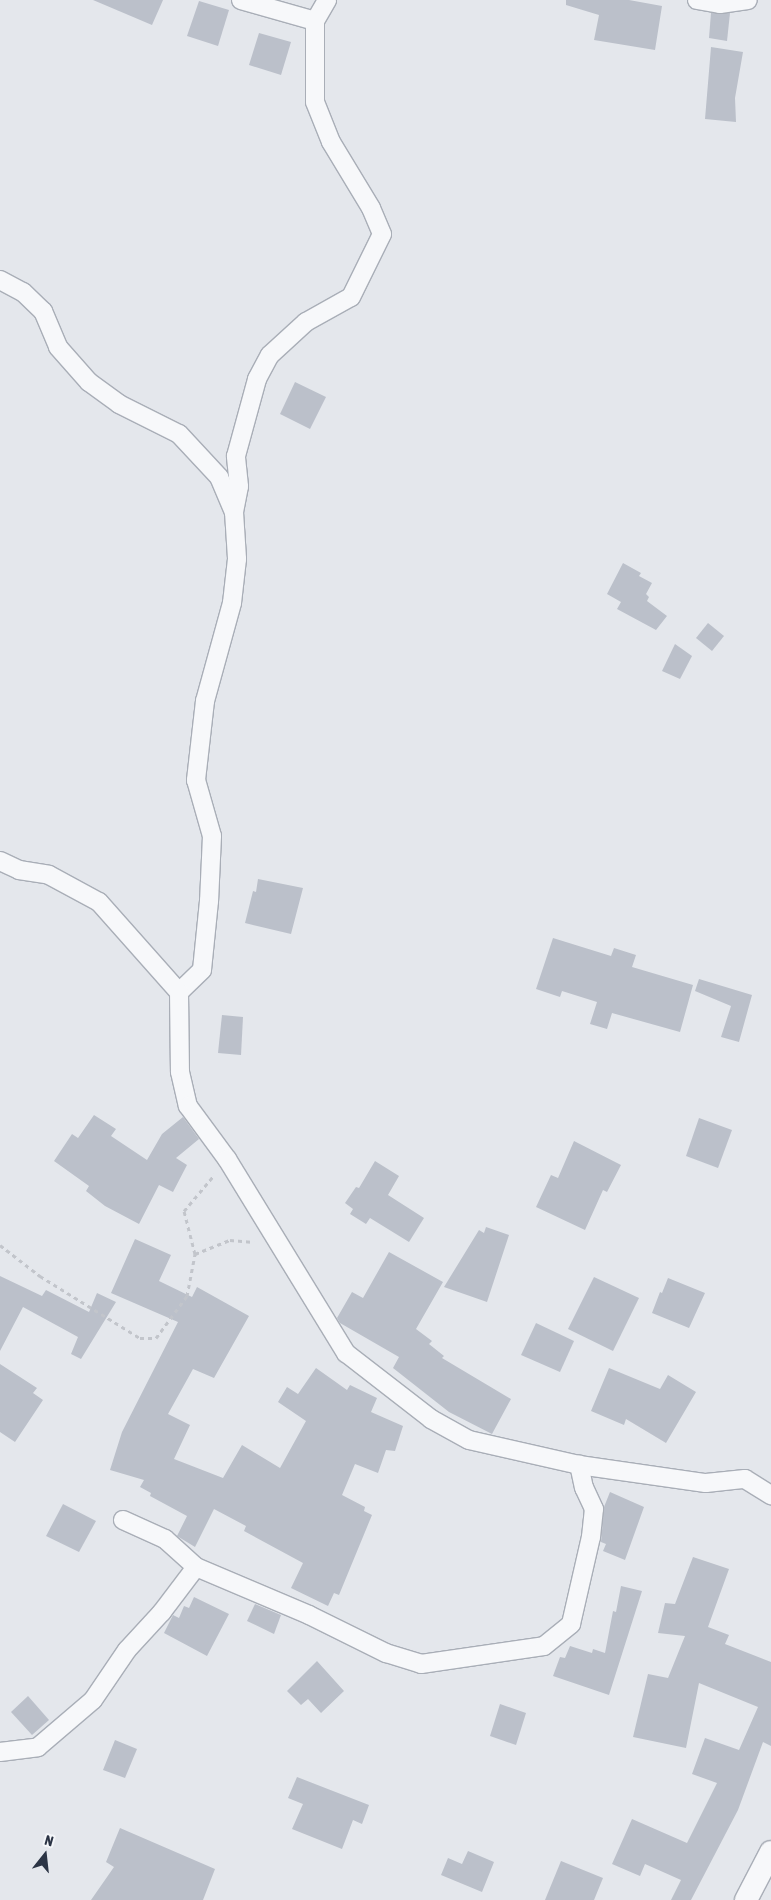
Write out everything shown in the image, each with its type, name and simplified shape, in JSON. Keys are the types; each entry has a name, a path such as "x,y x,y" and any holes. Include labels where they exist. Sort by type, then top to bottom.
{"street":[{"path":"241,0 315,21"},
{"path":"179,992 202,970 209,900 212,836 196,780 205,701 232,603 237,559 234,512 238,486 236,456 257,379 270,355 306,322 351,297 382,234 371,208 331,142 315,102 317,73 315,21 327,0"},
{"path":"698,0 720,4 748,0"},
{"path":"0,280 23,292 43,311 58,346 89,382 119,404 179,434 220,477 234,512"},
{"path":"0,861 19,870 49,875 99,902 179,992 180,1072 188,1106 227,1160 346,1353 431,1420 469,1440 579,1466 706,1483 745,1479 771,1495"},
{"path":"123,1520 165,1539 196,1567 309,1615 386,1653 421,1664 544,1646 571,1624 591,1537 594,1509 584,1488 579,1466"},
{"path":"0,1752 38,1748 93,1700 127,1650 162,1612 196,1567"},
{"path":"746,1900 771,1852"}],"path":[{"path":"0,1244 40,1276 140,1338 156,1338 187,1296 195,1254 184,1211 227,1160"},
{"path":"195,1254 230,1240 280,1244"}],"building":[{"path":"93,0 163,0 152,25"},
{"path":"566,0 629,0 662,6 655,50 594,40 599,15 566,5"},
{"path":"199,1 229,10 218,46 187,36"},
{"path":"711,13 730,13 727,41 709,38"},
{"path":"259,33 291,42 281,75 249,65"},
{"path":"711,47 743,52 735,98 736,122 705,119"},
{"path":"295,382 326,397 310,429 280,414"},
{"path":"623,563 641,573 639,576 652,583 646,594 649,597 647,601 667,616 656,630 617,609 621,602 607,594"},
{"path":"708,623 724,636 712,651 696,638"},
{"path":"675,644 692,656 680,679 662,671"},
{"path":"258,879 303,888 291,934 245,923 253,891 256,892"},
{"path":"553,938 611,956 614,948 636,955 632,967 693,985 680,1032 612,1013 607,1029 590,1024 597,1002 562,991 560,997 536,989"},
{"path":"699,979 752,995 739,1042 721,1037 731,1006 695,991"},
{"path":"222,1015 243,1017 241,1055 218,1053"},
{"path":"94,1115 116,1129 111,1136 147,1160 162,1134 183,1117 199,1139 176,1158 187,1165 173,1192 159,1185 139,1224 105,1206 86,1191 89,1186 54,1161 72,1134 78,1138"},
{"path":"699,1118 732,1130 718,1168 686,1156"},
{"path":"574,1141 621,1165 607,1192 603,1190 585,1230 536,1207 551,1175 558,1178"},
{"path":"375,1161 399,1176 388,1195 424,1218 409,1242 370,1218 366,1224 350,1214 353,1209 345,1203 356,1187 359,1188"},
{"path":"486,1227 509,1235 487,1302 444,1287 479,1230 484,1233"},
{"path":"135,1239 171,1255 159,1281 192,1297 197,1287 249,1316 214,1378 193,1369 168,1414 190,1425 174,1459 223,1478 242,1445 280,1468 306,1421 278,1402 287,1387 298,1394 316,1368 347,1390 350,1385 377,1398 371,1412 403,1426 395,1451 386,1450 378,1473 355,1464 342,1495 365,1507 364,1511 372,1515 339,1595 334,1593 328,1606 291,1588 303,1563 244,1531 246,1526 214,1509 195,1547 177,1536 187,1516 150,1496 151,1493 140,1487 144,1480 110,1470 122,1432 178,1322 111,1293"},
{"path":"389,1252 443,1282 416,1329 432,1341 429,1344 444,1356 442,1358 511,1399 492,1434 449,1412 393,1368 399,1357 340,1323 337,1318 352,1292 363,1298"},
{"path":"0,1276 42,1296 46,1290 89,1312 97,1293 116,1302 81,1359 71,1354 78,1337 23,1307 0,1351"},
{"path":"594,1277 639,1298 613,1351 568,1329"},
{"path":"668,1278 705,1293 689,1328 652,1313"},
{"path":"536,1323 574,1341 560,1372 521,1355"},
{"path":"0,1364 37,1388 33,1393 43,1400 15,1442 0,1432"},
{"path":"609,1368 660,1389 668,1375 696,1392 666,1443 626,1419 624,1425 591,1411"},
{"path":"610,1492 644,1507 625,1560 603,1551 606,1544 601,1542 604,1507"},
{"path":"63,1504 96,1521 79,1552 46,1536"},
{"path":"693,1557 729,1569 708,1627 729,1635 725,1644 771,1662 771,1746 763,1742 738,1810 691,1900 671,1900 681,1880 645,1864 640,1876 612,1864 632,1819 687,1843 717,1783 692,1774 705,1738 739,1750 758,1707 699,1683 686,1748 633,1737 648,1674 668,1678 685,1636 658,1633 665,1603 675,1604"},
{"path":"621,1586 642,1591 609,1695 553,1676 560,1657 565,1658 570,1646 592,1653 593,1649 605,1653 613,1611 616,1612"},
{"path":"194,1597 229,1614 207,1656 164,1633 173,1615 179,1618 184,1606 189,1608"},
{"path":"255,1604 281,1615 274,1634 247,1621"},
{"path":"317,1661 344,1691 321,1713 308,1699 301,1705 287,1691"},
{"path":"28,1696 49,1720 32,1735 11,1712"},
{"path":"500,1704 526,1713 516,1745 490,1736"},
{"path":"115,1740 137,1749 125,1778 103,1770"},
{"path":"297,1777 369,1805 362,1824 353,1820 342,1849 292,1829 303,1804 288,1798"},
{"path":"120,1828 215,1869 203,1900 91,1900 114,1867 106,1862"},
{"path":"468,1851 494,1862 482,1892 441,1875 448,1858 462,1864"},
{"path":"561,1861 603,1878 594,1900 545,1900"}]}
